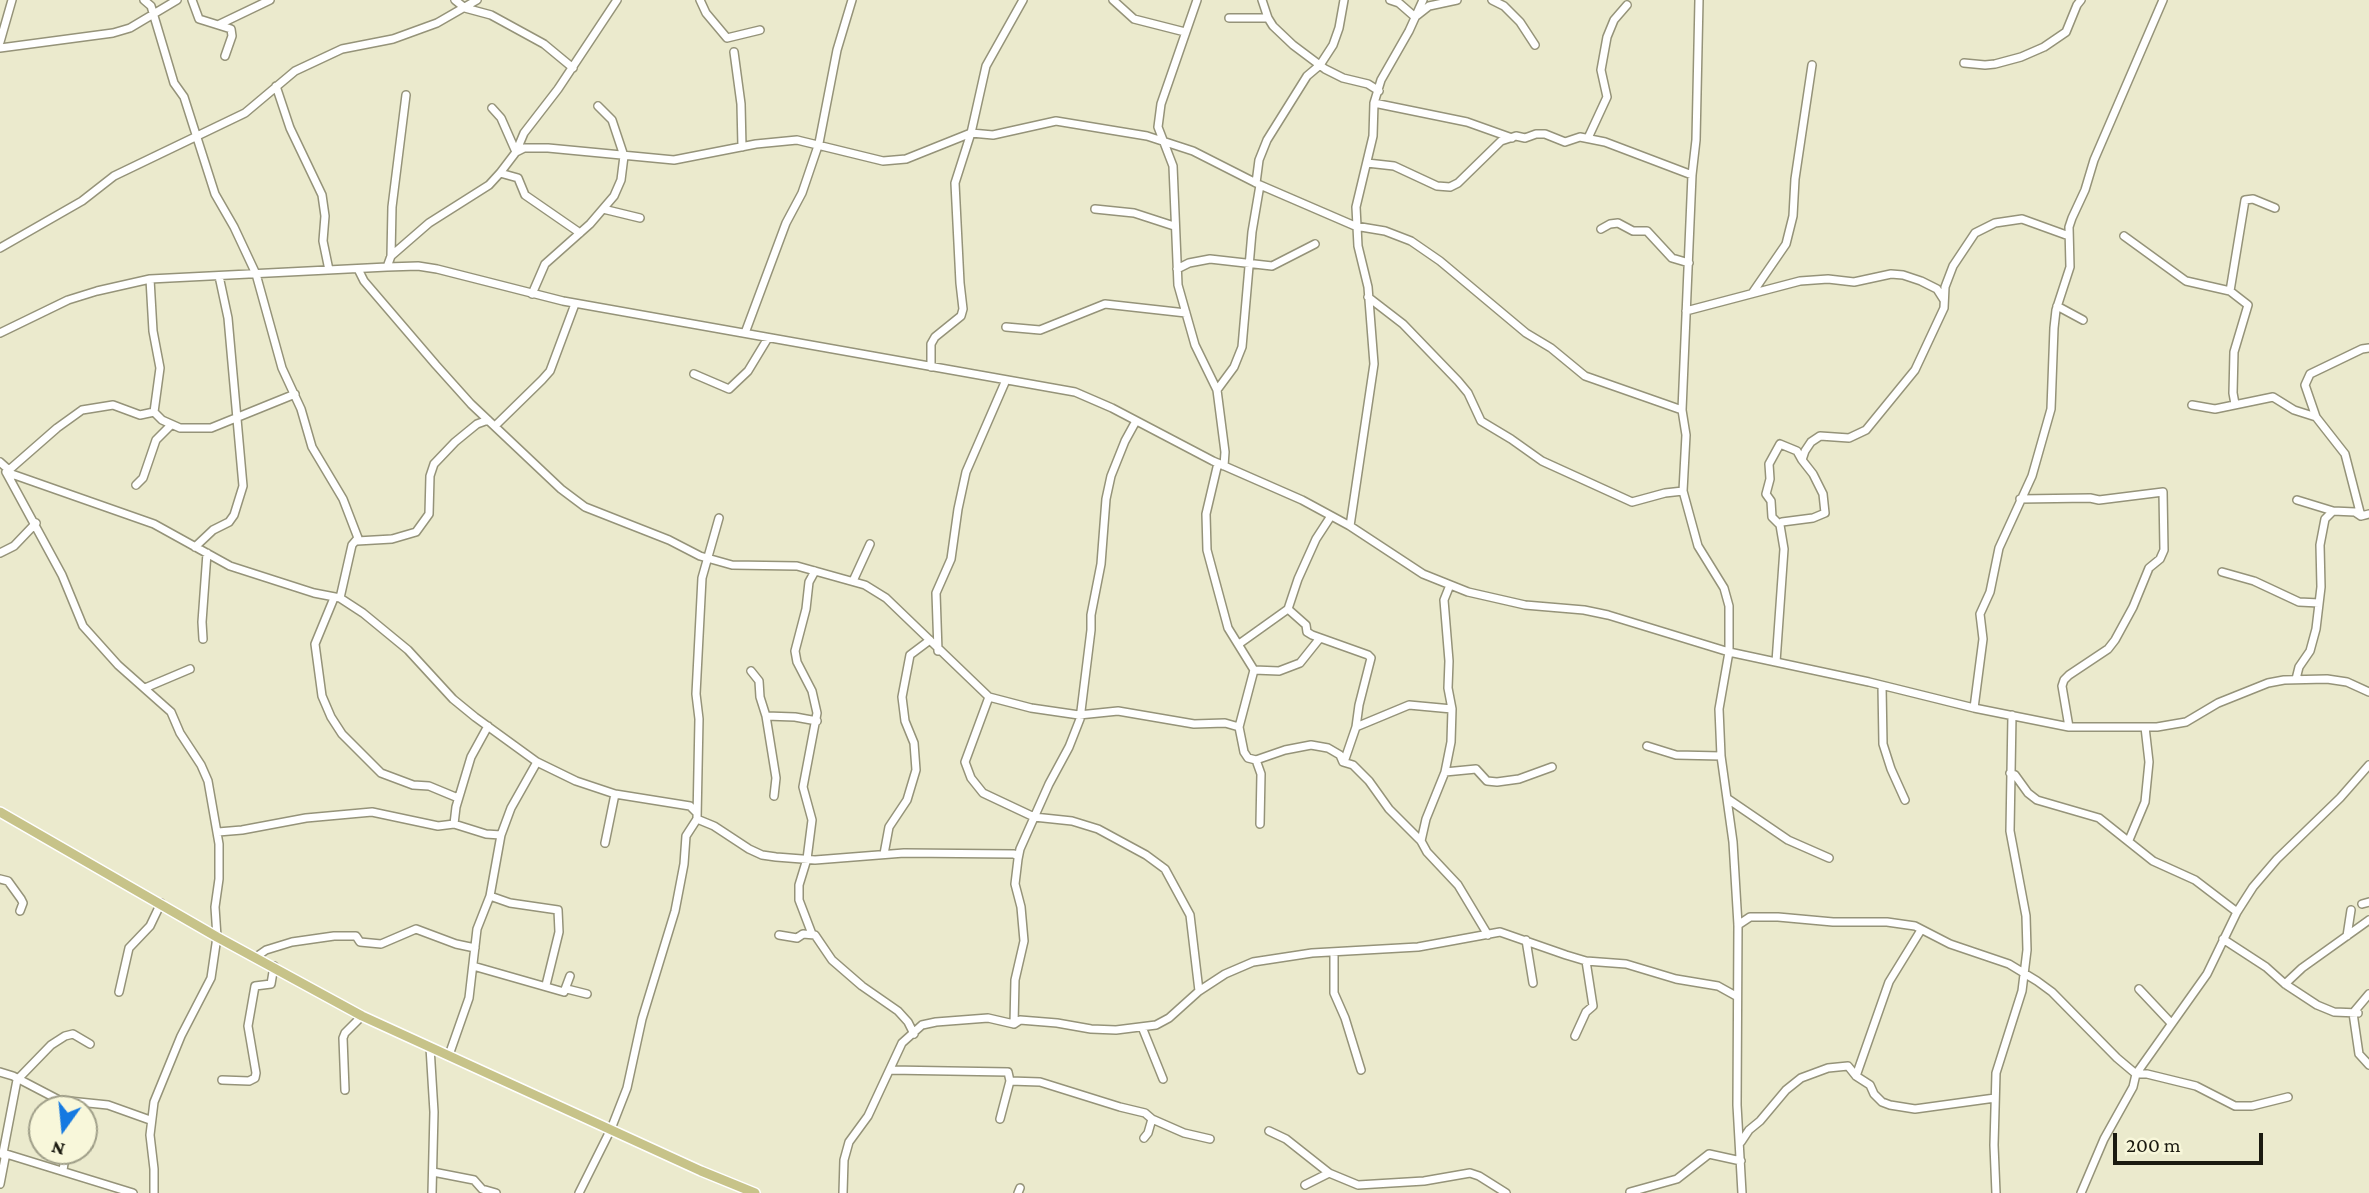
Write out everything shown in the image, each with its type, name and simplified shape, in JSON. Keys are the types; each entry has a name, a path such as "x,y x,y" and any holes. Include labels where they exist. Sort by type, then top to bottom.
{"main road":[{"path":"0,812 217,937 362,1016 755,1193"}],"street":[{"path":"0,42 12,0"},
{"path":"144,0 151,6 154,14 174,83 184,97 215,194 256,274 282,368 305,418 312,447 343,499 357,541"},
{"path":"0,48 113,33 131,28 177,0"},
{"path":"192,0 199,19 231,29 233,33 225,56"},
{"path":"219,24 239,17 270,0"},
{"path":"456,0 465,8 491,15 544,44 573,68"},
{"path":"0,248 82,201 114,176 245,113 295,71 342,49 393,39 437,23 477,0"},
{"path":"391,256 429,223 489,185 500,173 516,152 524,133 573,68 617,0"},
{"path":"700,0 706,13 727,38 760,30"},
{"path":"746,333 756,299 786,223 802,193 818,143 837,50 852,0"},
{"path":"931,367 931,344 935,337 961,316 963,309 955,183 971,133 986,66 1023,0"},
{"path":"1113,0 1133,19 1185,32"},
{"path":"1197,0 1161,104 1158,127 1173,166 1178,285 1195,345 1217,390 1225,452 1206,514 1207,551 1228,628 1254,670 1238,727 1248,758 1256,760 1311,745 1328,748 1340,755 1343,762"},
{"path":"1262,0 1268,18 1283,36 1320,65 1343,78 1368,84 1379,92"},
{"path":"1217,390 1240,358 1259,160 1267,140 1307,76 1320,65 1334,45 1344,0"},
{"path":"1390,0 1399,3 1415,17"},
{"path":"1350,526 1374,364 1368,287 1355,226 1356,206 1375,122 1374,103 1385,73 1423,0"},
{"path":"1415,17 1429,6 1457,0"},
{"path":"1492,0 1504,6 1515,17 1535,45"},
{"path":"1699,0 1696,140 1692,175 1682,410 1686,435 1683,491 1698,546 1724,588 1729,606 1729,652 1719,709 1721,756 1728,799 1738,925 1737,1105 1742,1193"},
{"path":"1964,63 1995,64 2044,47 2066,32 2081,0"},
{"path":"1974,708 1983,639 1980,614 1990,592 1998,548 2032,476 2051,409 2054,328 2057,306 2070,267 2071,218 2165,0"},
{"path":"1588,138 1607,97 1601,70 1607,37 1615,20 1627,5"},
{"path":"1229,18 1268,18"},
{"path":"734,52 741,104 742,147"},
{"path":"1753,292 1786,244 1793,216 1795,179 1812,65"},
{"path":"276,86 290,128 322,195 325,216 323,241 329,270"},
{"path":"387,267 391,256 392,207 406,95"},
{"path":"1374,103 1455,118 1502,137 1525,138 1545,134 1565,142 1588,138 1692,175"},
{"path":"532,293 545,264 603,209 614,196 621,180 624,156 612,120 598,106"},
{"path":"492,108 500,117 516,152"},
{"path":"516,152 524,148 548,148 679,160 790,140 818,143 883,161 906,159 971,133 993,135 1040,123 1070,122 1147,136 1193,151 1258,184 1355,226 1385,231 1411,241 1440,261 1526,333 1551,348 1585,376 1682,410"},
{"path":"1367,163 1394,166 1437,187 1450,187 1458,183 1502,137"},
{"path":"500,173 518,178 525,195 580,233"},
{"path":"2230,291 2245,200 2253,199 2275,208"},
{"path":"603,209 640,218"},
{"path":"1095,209 1134,213 1174,226"},
{"path":"1802,460 1805,451 1816,438 1849,438 1858,435 1872,423 1915,370 1944,308 1944,293 1953,266 1975,233 1995,223 2022,219 2069,236"},
{"path":"1601,229 1618,223 1633,231 1647,231 1672,258 1689,263"},
{"path":"2124,236 2186,281 2230,291 2248,305 2234,352 2232,393 2235,404"},
{"path":"1177,269 1189,263 1210,259 1272,266 1315,244"},
{"path":"0,333 68,300 150,279 387,267 437,269 575,304 1075,392 1331,516 1423,574 1450,586 1496,600 1608,615 1729,652 1974,708 2069,727 2164,727 2186,722 2218,703 2268,683 2327,679 2347,682 2369,692"},
{"path":"358,269 365,281 436,365 488,420 561,489 585,507 669,540 706,558 753,567 789,565 853,581 878,591 989,697 1056,713 1079,715 1118,712 1194,724 1225,723 1238,727"},
{"path":"1686,311 1753,292 1815,279 1854,282 1891,274 1911,276 1944,293"},
{"path":"195,547 213,530 229,522 234,515 243,486 228,318 219,276"},
{"path":"150,279 153,331 160,368 154,412"},
{"path":"1368,297 1403,324 1458,381 1468,393 1480,421 1542,461 1625,501 1638,502 1665,493 1683,491"},
{"path":"496,425 550,370 575,304"},
{"path":"1006,327 1040,330 1105,304 1186,313"},
{"path":"2057,306 2083,320"},
{"path":"694,374 729,389 753,364 768,338"},
{"path":"2365,515 2345,454 2316,417 2307,397 2305,380 2310,374 2369,348"},
{"path":"938,651 936,593 951,559 967,472 1006,380"},
{"path":"8,471 82,410 113,405 140,415 154,412 171,425 187,429 211,428 295,394"},
{"path":"2192,405 2215,409 2273,397 2294,410 2316,417"},
{"path":"458,798 429,786 413,785 381,773 342,734 322,696 315,644 337,598 354,541 392,539 416,532 429,514 430,476 434,464 477,424 488,420"},
{"path":"1014,1024 1015,979 1024,941 1021,907 1015,884 1017,853 1069,747 1079,715 1111,476 1136,421"},
{"path":"224,424 235,429 237,433"},
{"path":"136,485 143,478 156,440 171,425"},
{"path":"1780,444 1797,451 1817,481 1827,509 1822,516 1779,522 1772,517 1771,500 1766,494 1770,479 1769,464 1780,444"},
{"path":"0,462 8,471 36,523 83,626 118,665 171,712 208,781 218,832 219,878 215,908 217,937 211,978 181,1037 154,1102 150,1120 154,1193"},
{"path":"8,471 117,508 185,539 230,566 337,598 363,613 408,650 453,698 537,762 615,794 690,806 698,801"},
{"path":"2020,499 2099,500 2162,492 2164,550 2160,559 2148,568 2133,607 2115,640 2108,649 2064,680 2062,686 2069,727"},
{"path":"2297,500 2365,515"},
{"path":"2296,679 2299,667 2314,641 2323,527 2325,519 2333,510"},
{"path":"1239,644 1288,609 1316,539 1331,516"},
{"path":"579,1193 611,1129 627,1088 644,1009 675,911 686,836 697,816 697,651 702,578 719,518"},
{"path":"1776,663 1784,549 1779,522"},
{"path":"0,553 14,546 36,523"},
{"path":"853,581 870,544"},
{"path":"203,639 207,553"},
{"path":"814,571 809,582 796,651 797,662 812,691 817,722 803,787 812,820 807,859 799,885 799,900 811,934 824,945 832,960 862,986 898,1011 914,1034"},
{"path":"2222,572 2254,581 2299,602 2319,603"},
{"path":"1421,841 1426,819 1445,772 1451,742 1452,709 1448,688 1449,662 1444,600 1450,586"},
{"path":"1288,609 1306,625 1307,632 1371,658 1356,727 1343,762"},
{"path":"884,854 890,827 907,800 916,770 914,743 905,720 902,696 909,655 929,642 936,631"},
{"path":"1254,670 1279,671 1300,663 1320,638"},
{"path":"145,688 190,669"},
{"path":"751,671 759,681 760,697 766,716 776,778 774,796"},
{"path":"1882,686 1883,744 1905,800"},
{"path":"989,697 965,762 971,778 982,793 1034,817 1072,821 1098,829 1146,855 1164,869 1190,915 1199,991"},
{"path":"1356,727 1409,705 1452,709"},
{"path":"1996,1193 1996,1073 2022,991 2027,950 2026,916 2010,831 2012,715"},
{"path":"766,716 795,717 817,722"},
{"path":"454,824 458,798 475,746 488,726"},
{"path":"2129,840 2145,802 2149,762 2146,727"},
{"path":"1647,746 1676,755 1721,756"},
{"path":"1256,760 1261,774 1259,824"},
{"path":"449,1055 469,998 477,929 490,896 501,835 511,808 537,762"},
{"path":"1343,762 1353,765 1369,781 1389,809 1421,841 1427,852 1458,885 1488,935"},
{"path":"2081,1193 2104,1139 2133,1087 2136,1074 2207,974 2237,912 2253,887 2369,765"},
{"path":"1445,772 1476,769 1487,781 1497,782 1519,779 1552,767"},
{"path":"2010,773 2015,775 2028,793 2037,800 2099,818 2153,861 2196,880 2237,912"},
{"path":"605,843 615,794"},
{"path":"1728,799 1788,840 1829,858"},
{"path":"690,806 697,816 762,855 840,859 884,854 1017,853"},
{"path":"218,832 242,831 306,818 372,812 438,826 454,824 486,834 501,835"},
{"path":"0,879 8,881 23,903 20,911"},
{"path":"490,896 510,903 554,907 558,910 559,932 545,985"},
{"path":"119,992 129,948 150,926 161,903"},
{"path":"2346,936 2351,910"},
{"path":"1738,925 1750,917 1906,924 1950,944 2009,964 2023,973 2052,992 2136,1074 2147,1074 2196,1086 2235,1106 2288,1097"},
{"path":"2285,984 2302,968 2369,920"},
{"path":"256,957 266,950 292,942 334,936 356,936 360,942 381,944 416,929 475,948"},
{"path":"1856,1076 1889,982 1921,930"},
{"path":"843,1193 844,1160 849,1142 867,1116 902,1044 922,1025 988,1018 1014,1024 1020,1020 1091,1029 1156,1025 1225,974 1253,962 1300,954 1418,947 1500,932 1586,961 1626,964 1676,979 1718,986 1736,996"},
{"path":"779,935 797,938 803,934 811,934"},
{"path":"2223,939 2326,1010 2355,1013"},
{"path":"1526,940 1533,983"},
{"path":"1334,952 1334,993 1345,1018 1361,1070"},
{"path":"1575,1036 1586,1012 1593,1006 1586,961"},
{"path":"222,1080 249,1081 255,1078 248,1026 255,986 271,984 274,966"},
{"path":"473,966 564,992 567,989 587,994"},
{"path":"567,989 570,976"},
{"path":"2139,989 2171,1023"},
{"path":"2369,994 2355,1013 2359,1054 2369,1065"},
{"path":"345,1090 343,1038 345,1032 362,1016"},
{"path":"1142,1027 1164,1079"},
{"path":"1,1154 17,1080 51,1045 65,1036 73,1034 90,1044"},
{"path":"430,1046 433,1112 432,1193"},
{"path":"1740,1143 1781,1095 1801,1078 1828,1068 1851,1068 1856,1076 1870,1085 1882,1102 1890,1105 1915,1109 1995,1098"},
{"path":"890,1070 1008,1072 1010,1080 1000,1119"},
{"path":"0,1072 48,1095"},
{"path":"1010,1080 1040,1082 1144,1112 1152,1119 1184,1133 1210,1139"},
{"path":"98,1105 108,1105 150,1120"},
{"path":"1144,1138 1152,1119"},
{"path":"1269,1131 1286,1139 1329,1173 1358,1185 1424,1181 1469,1173 1479,1176 1506,1193"},
{"path":"1,1154 63,1170 133,1193"},
{"path":"0,1184 5,1158 1,1154"},
{"path":"1630,1192 1677,1179 1709,1154 1741,1161"},
{"path":"63,1170 64,1165"},
{"path":"433,1172 474,1180 482,1189 496,1193"},
{"path":"1305,1185 1329,1173"}]}
